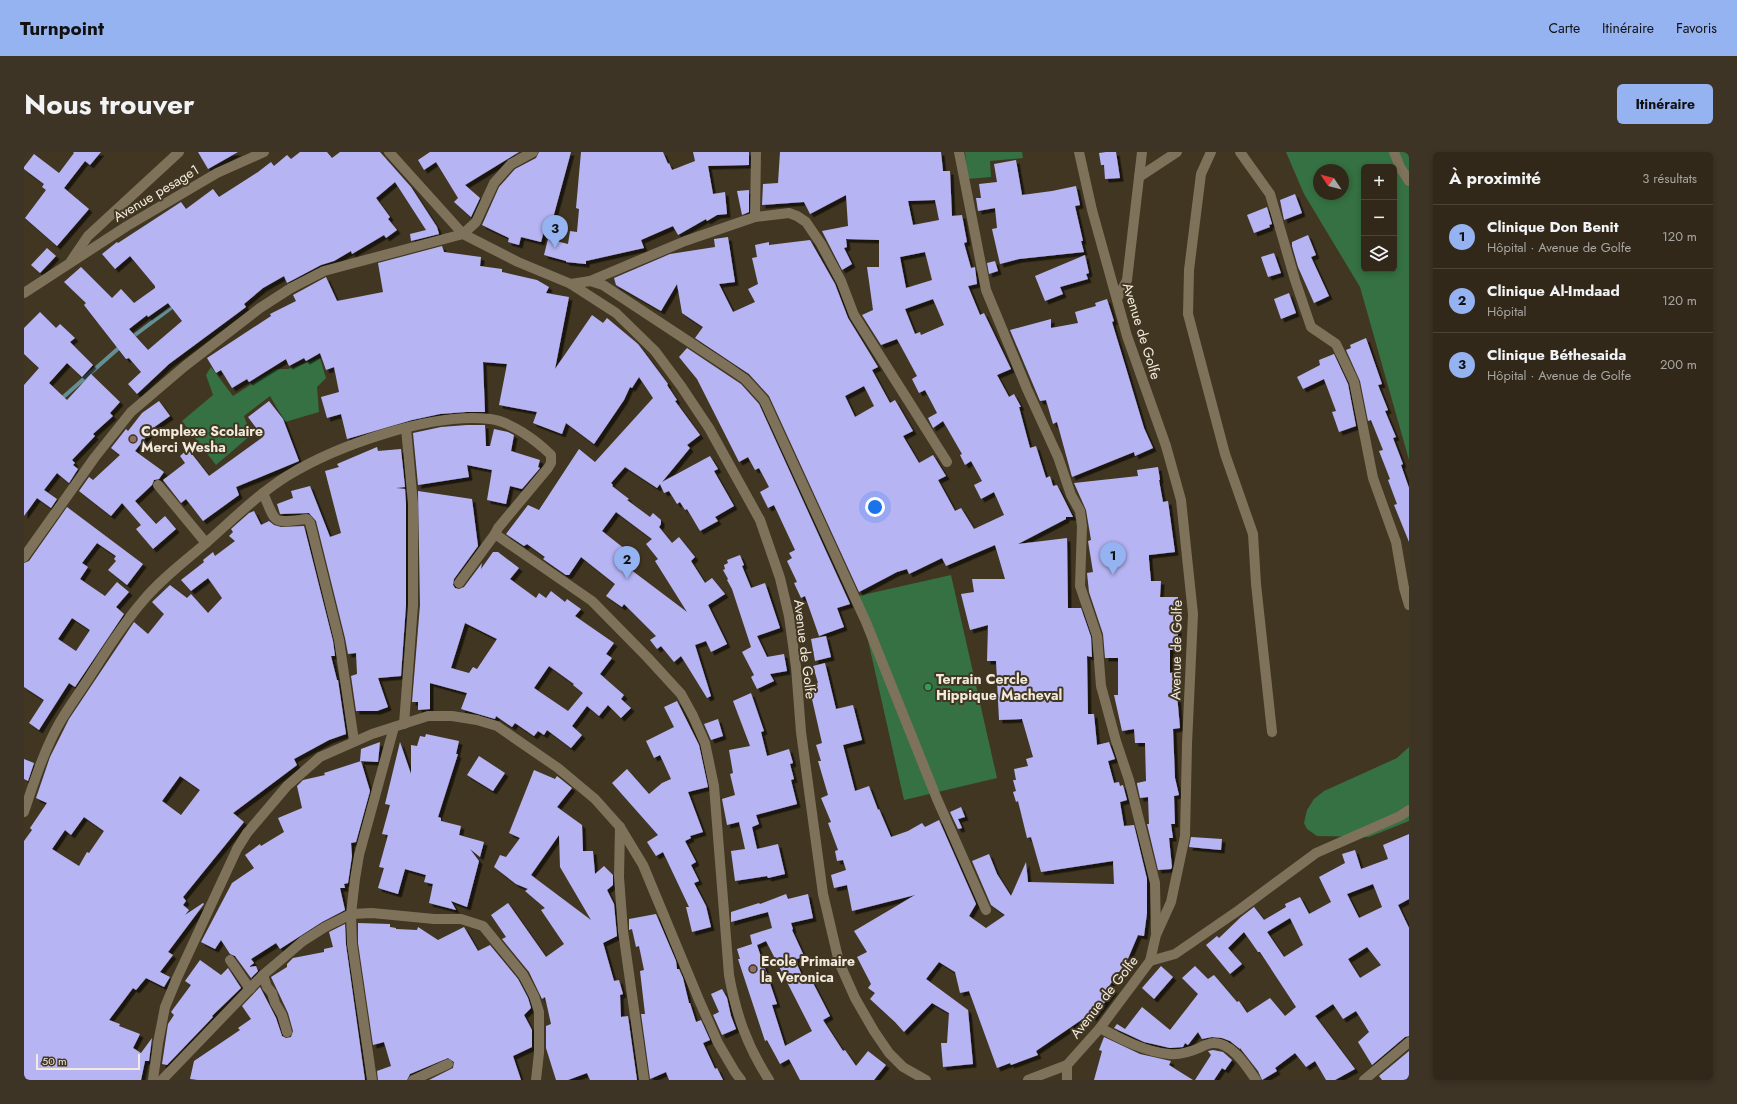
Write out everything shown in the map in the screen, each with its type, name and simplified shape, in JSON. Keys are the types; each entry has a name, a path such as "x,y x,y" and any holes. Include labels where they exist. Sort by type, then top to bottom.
{"street":[{"path":"67,266 88,236 179,152"},
{"name":"Avenue pesage1","path":"24,293 127,226 217,173 264,152"},
{"path":"389,152 399,161 463,234"},
{"path":"24,557 96,457 132,412 197,356 260,308 291,288 324,271 463,234 476,222 494,183 511,164 533,152"},
{"path":"755,217 756,152"},
{"path":"959,152 986,290 1027,389 1058,457 1071,495 1080,511 1082,526 1080,586 1097,636 1101,686 1116,741 1129,780 1155,883 1156,935"},
{"name":"Avenue de Golfe","path":"1028,1080 1067,1065 1100,1028 1150,961 1156,935 1171,902 1181,863 1185,836 1187,744 1193,614 1181,500 1166,446 1127,336 1092,210 1079,152"},
{"path":"1117,299 1127,280 1142,152"},
{"path":"1139,176 1177,152"},
{"path":"1211,152 1201,174 1189,270 1188,314 1225,454 1253,534 1256,584 1272,732"},
{"path":"1240,152 1270,194 1294,280 1311,327 1336,344 1354,382 1373,478 1396,542 1404,588 1409,605"},
{"path":"1394,152 1400,167 1409,181"},
{"path":"570,284 590,280 685,241 755,217 789,213 797,216 806,222 812,229 841,281 854,315 948,462"},
{"name":"Avenue de Golfe","path":"463,234 518,262 570,284 616,313 655,351 681,386 709,428 760,520 780,578 789,616 796,667 800,732 823,894 839,962 855,998 889,1053 903,1067 926,1080"},
{"path":"590,280 603,285 729,368 744,379 764,400 866,622 937,799 986,910"},
{"path":"24,812 42,761 60,723 117,633 143,600 168,576 263,493 286,477 314,461 348,447 406,428 431,422 462,419 491,419 516,428 543,447 551,456 551,463 548,468 498,528 459,583"},
{"path":"372,1080 352,944 351,914 359,855 399,725 413,606 413,504 406,428"},
{"path":"158,485 206,543"},
{"path":"263,493 274,519 279,522 307,519 310,523 340,640 354,741"},
{"path":"495,534 592,601 681,694 693,716 705,743 714,786 729,975 734,999 754,1057 769,1080"},
{"path":"153,1080 165,1007 237,849 247,833 287,786 320,757 354,741 428,716 452,716 477,720 497,726 558,768 595,799 620,827 643,865 698,1000 718,1043 741,1080"},
{"path":"1150,961 1175,954 1239,910 1316,853 1400,816 1409,810"},
{"path":"620,827 619,877 623,931 644,1080"},
{"path":"162,1080 263,975 303,941 325,927 351,914 372,913 434,919 461,919 483,926 523,975 534,996 539,1012 539,1053 536,1080"},
{"path":"230,960 250,989"},
{"path":"263,975 267,987 272,993 275,1003 282,1015 287,1032"},
{"path":"1100,1028 1155,1052 1170,1055 1188,1052 1212,1043 1220,1043 1234,1052 1256,1080"},
{"path":"1364,1080 1409,1042"},
{"path":"414,1080 448,1064"},
{"path":"1067,1065 1067,1080"}],"green space":[{"path":"965,152 1022,152 1023,158 990,161 991,177 968,179"},
{"path":"1286,152 1409,152 1409,460 1360,287 1304,194"},
{"path":"320,358 326,378 317,387 319,412 285,422 270,396 244,416 251,435 216,465 182,421 213,395 206,375 211,367 233,396 275,369 288,369"},
{"name":"Terrain Cercle Hippique Macheval","path":"951,575 997,778 904,800 858,596"},
{"path":"1409,747 1409,821 1369,837 1317,836 1307,829 1304,823 1307,810 1314,799 1324,791 1397,758"}],"building":[{"path":"73,152 101,152 90,165 85,161 64,188 89,209 57,246 25,218 46,190 42,187 44,184 24,169 24,167 34,154 59,173 74,153"},
{"path":"198,152 238,152 208,169"},
{"path":"300,152 327,152 332,158 340,152 380,152 411,187 437,227 439,234 411,241 410,234 426,230 395,182 376,198 390,217 388,219 397,230 386,238 384,235 352,254 351,251 334,261 321,265 287,283 284,276 263,288 244,304 246,307 169,364 137,394 128,384 141,372 129,358 126,359 84,305 86,303 64,282 81,267 112,298 121,289 134,303 155,288 155,286 130,256 115,269 102,254 117,242 118,243 181,202 186,209 213,189 219,197 271,162 274,166 287,155 291,159","holes":["168,303 182,321 148,350 129,329 147,315 148,317"]},
{"path":"430,152 519,152 465,185 480,198 471,217 454,202 458,198 436,162 424,170 418,160"},
{"path":"539,152 571,152 553,218 548,217 541,242 521,237 519,245 508,242 509,238 482,225 499,187 515,169 536,158"},
{"path":"581,152 663,152 672,170 695,161 693,152 749,152 749,165 708,166 713,194 725,192 727,214 717,215 707,221 706,219 678,235 673,226 641,240 644,248 586,261 586,264 566,262 544,255 548,239 568,244 570,231 577,232 579,209 576,208"},
{"path":"780,152 941,152 943,171 950,171 952,216 962,215 967,242 964,243 971,268 975,267 977,284 968,286 980,315 984,313 1011,369 997,375 1009,397 1014,394 1021,407 1019,407 1030,448 1036,446 1046,478 1050,476 1053,486 1057,485 1073,517 1066,517 1066,519 1018,544 1067,538 1068,608 1081,608 1091,637 1092,657 1087,656 1088,714 1094,714 1097,745 1109,742 1115,759 1108,761 1114,783 1119,782 1120,786 1123,785 1127,800 1120,802 1124,826 1134,825 1147,879 1147,913 1144,936 1138,935 1127,961 1109,986 1114,990 1093,1018 1090,1014 1036,1051 1038,1055 1011,1065 1010,1063 997,1068 969,991 960,993 955,972 939,962 926,979 968,1010 973,1064 943,1067 941,1043 947,1043 949,1013 932,1003 904,1032 870,999 875,993 868,988 871,984 857,957 867,952 854,931 915,895 852,911 847,885 834,888 831,875 846,870 843,860 837,861 835,851 838,850 828,823 831,822 821,798 828,795 818,761 821,761 816,745 822,743 809,686 818,683 813,666 825,663 836,709 853,705 862,740 843,745 855,791 869,786 878,810 879,809 891,837 908,831 922,823 925,827 939,820 976,904 969,916 986,928 1005,915 991,905 972,861 989,854 997,874 1011,896 1026,862 1028,882 1114,884 1113,861 1041,872 1031,837 1027,838 1018,801 1016,802 1013,792 1016,791 1013,780 1016,780 1014,769 1028,766 1026,759 1033,757 1022,719 999,720 996,661 987,661 988,625 970,630 961,594 974,592 972,579 1005,579 995,545 946,566 942,558 909,574 907,569 897,572 859,592 769,396 749,374 695,338 703,327 682,313 677,284 661,311 616,285 614,278 670,254 715,247 714,239 728,237 735,282 719,284 733,312 755,302 748,289 758,284 752,258 757,257 755,245 769,242 769,245 810,240 835,284 848,318 878,367 872,370 890,403 895,400 913,431 903,436 919,463 933,455 946,476 938,480 955,511 961,508 974,529 1004,515 994,492 981,499 974,485 982,481 971,461 965,465 960,455 962,454 943,421 933,428 928,418 937,413 925,390 919,393 912,379 917,376 897,339 881,345 862,315 873,310 867,267 879,267 879,240 846,239 847,247 844,248 852,264 842,270 822,231 848,226 846,195 810,214 804,202 762,205 763,184 778,183","holes":["935,200 939,220 913,225 908,201","925,252 932,280 906,288 900,257","933,299 944,325 921,335 920,332 915,334 905,309","864,386 874,406 855,417 845,396"]},
{"path":"1116,152 1120,178 1105,179 1104,165 1101,165 1099,153"},
{"path":"1016,160 1022,195 1076,186 1080,205 1075,206 1084,252 1019,259 1000,264 992,229 997,228 995,208 978,211 976,198 981,198 979,184 997,182 994,164"},
{"path":"749,190 749,212 742,215 737,191"},
{"path":"1295,194 1302,213 1284,220 1280,200"},
{"path":"1267,207 1272,224 1269,225 1270,227 1254,233 1247,215"},
{"path":"1308,235 1316,255 1311,257 1329,296 1314,303 1298,267 1292,246 1292,242"},
{"path":"442,246 444,252 481,257 480,266 502,269 502,272 537,280 549,287 546,293 569,297 555,369 592,315 603,323 607,318 638,344 668,384 667,385 677,400 675,401 700,435 687,445 690,448 662,482 710,456 718,469 714,471 734,506 715,517 718,521 700,531 687,509 685,510 680,502 677,504 669,491 664,493 660,484 657,488 625,467 611,483 613,485 612,486 629,499 627,500 650,517 653,513 661,520 659,527 672,543 679,537 695,557 691,561 705,583 712,578 725,594 708,605 727,644 711,652 706,641 695,645 711,696 707,698 681,656 674,662 661,646 657,649 650,640 656,636 624,604 622,607 606,596 615,584 581,557 569,575 566,575 543,559 545,557 527,544 524,546 506,534 528,505 539,510 579,449 595,462 653,398 639,377 632,388 630,387 624,400 594,444 566,423 562,434 533,423 537,412 499,405 507,364 483,362 485,412 440,414 412,420 347,439 341,414 327,418 321,397 339,392 334,367 326,370 320,353 306,361 304,358 289,366 286,359 249,382 247,379 232,388 221,370 216,373 207,358 271,316 270,314 296,301 293,295 326,277 337,301 383,292 378,263","holes":["616,512 652,539 646,544 658,559 655,561 687,612 622,563 630,553 602,531"]},
{"path":"47,248 56,256 40,273 31,265"},
{"path":"1274,253 1281,273 1268,277 1261,257"},
{"path":"1085,255 1089,273 1086,274 1088,279 1060,287 1063,294 1045,301 1035,276"},
{"path":"995,261 998,271 989,274 987,263"},
{"path":"1289,293 1296,313 1281,319 1274,299"},
{"path":"1107,299 1114,321 1112,322 1144,428 1153,448 1135,456 1134,452 1072,477 1057,422 1053,424 1046,400 1040,401 1010,330 1051,319 1051,328 1078,323 1075,312 1096,306 1095,303"},
{"path":"40,312 56,328 60,324 75,338 70,342 93,365 82,377 67,363 49,383 67,400 91,374 120,402 110,413 113,416 93,434 95,436 72,460 75,463 73,465 78,469 69,483 57,473 44,490 57,499 51,508 37,498 24,516 24,385 39,368 24,354 24,328"},
{"path":"1366,338 1382,384 1378,385 1388,410 1385,411 1396,437 1393,438 1403,464 1401,465 1409,488 1409,542 1394,505 1397,504 1388,480 1390,479 1379,451 1383,450 1371,420 1368,421 1360,381 1346,350 1351,348 1350,345"},
{"path":"687,348 741,384 759,404 850,604 837,608 844,627 819,636 805,596 801,598 794,583 797,582 787,561 792,558 789,553 795,550 774,505 768,508 760,492 769,487 759,468 755,470 748,457 739,462 697,379 679,357"},
{"path":"1334,354 1348,384 1356,426 1339,432 1332,412 1336,411 1324,379 1303,389 1297,377 1320,365 1319,360"},
{"path":"159,401 170,416 153,428 135,451 164,472 159,479 154,480 152,485 135,501 156,524 165,516 176,529 153,549 136,529 141,525 122,503 111,516 79,491 89,477 93,480 120,455 111,448 126,429 128,431 142,413"},
{"path":"269,401 283,419 299,461 236,487 239,495 203,521 186,499 181,503 163,480 185,463 180,456 188,449 209,476 263,437 248,417"},
{"path":"485,425 486,446 490,446 494,429 508,432 514,435 511,451 540,460 538,467 540,468 522,489 510,486 506,504 487,500 492,470 467,465 469,477 418,485 413,433 441,427"},
{"path":"377,447 378,451 401,449 405,487 396,488 405,489 406,504 406,605 401,676 378,678 388,707 377,711 356,711 351,676 357,674 356,653 348,654 316,521 309,513 280,514 277,504 293,498 291,491 310,486 330,537 341,533 325,471 339,467 337,464"},
{"path":"1158,467 1163,502 1168,501 1175,552 1149,555 1149,560 1151,581 1161,581 1160,597 1178,597 1178,650 1170,650 1170,673 1175,672 1180,728 1173,729 1175,778 1179,795 1174,796 1175,824 1171,824 1173,838 1169,838 1172,867 1171,869 1158,870 1147,824 1149,824 1148,797 1140,798 1137,784 1146,781 1145,743 1135,743 1134,729 1122,731 1114,695 1118,695 1118,658 1105,658 1103,634 1089,592 1087,573 1093,572 1088,541 1091,540 1086,510 1074,483 1138,476 1137,470"},
{"path":"418,491 472,499 478,546 454,579 453,585 455,588 459,589 464,587 482,563 481,569 493,552 498,552 519,568 510,579 536,598 539,593 546,598 551,591 565,602 567,599 581,609 575,616 614,643 606,654 612,658 600,674 624,695 621,699 631,708 621,718 608,705 599,716 587,706 572,726 582,735 571,748 547,730 544,735 538,731 534,736 515,723 512,727 496,716 495,719 461,709 467,693 430,683 430,709 418,710 418,702 412,702 420,605","holes":["465,623 497,639 477,669 473,667 469,673 451,668","549,666 574,684 573,685 583,693 568,711 534,688"]},
{"path":"67,507 143,564 127,585 108,570 116,561 114,559 116,556 97,543 82,563 88,567 80,579 105,596 117,582 129,592 116,607 124,614 75,687 69,683 39,730 29,723 44,700 24,687 24,563 29,561","holes":["72,618 90,630 76,651 58,639"]},
{"path":"254,511 261,525 269,521 274,525 281,527 304,526 333,641 335,656 331,656 338,680 346,734 329,740 294,759 297,765 233,813 244,822 183,897 186,901 183,905 189,910 185,915 203,903 204,904 168,952 173,955 160,972 170,977 164,987 146,978 136,990 133,988 109,1020 120,1024 119,1026 140,1034 133,1048 141,1053 152,1038 149,1061 145,1061 141,1080 24,1080 24,841 32,830 30,828 47,803 36,798 50,757 69,719 134,622 148,634 164,614 152,602 170,585 187,598 191,594 208,613 222,598 208,578 191,591 181,580 204,562 203,560 213,552 215,556 235,541 229,536 233,532 231,529 249,513","holes":["180,776 200,790 181,815 162,801","84,817 104,831 89,853 87,852 79,866 52,849 65,830 71,835"]},
{"path":"740,555 744,565 742,566 751,588 765,583 780,628 757,636 767,657 784,654 787,671 770,674 774,681 757,689 751,677 754,675 742,652 751,647 732,589 723,570 725,569 724,565 728,563 727,560"},
{"path":"826,636 831,657 815,661 811,639"},
{"path":"751,693 764,731 761,732 767,756 789,749 793,763 790,764 794,779 791,780 797,804 756,815 759,824 752,827 757,849 778,844 785,874 768,878 767,876 735,881 731,851 745,849 739,822 727,825 722,799 735,795 730,774 733,773 729,750 750,746 733,701"},
{"path":"677,701 699,745 708,787 688,792 703,832 690,836 691,838 685,841 696,862 691,865 699,881 694,883 706,906 711,927 692,932 686,907 689,907 663,852 656,856 647,842 658,835 612,783 627,769 649,794 662,783 671,779 660,755 654,758 646,741 674,727 664,707"},
{"path":"718,719 723,736 711,740 704,724"},
{"path":"426,734 459,741 456,754 458,754 438,817 441,818 441,821 461,826 459,835 484,842 480,857 470,849 479,861 467,907 451,901 456,910 429,903 433,884 424,882 426,875 405,869 398,894 378,888 384,868 379,867 388,835 382,834 390,805 385,804 400,742 411,774 411,745 417,746 420,736 425,737"},
{"path":"380,742 378,762 360,761 361,749"},
{"path":"479,756 505,773 493,791 467,775"},
{"path":"24,759 34,763 28,781 24,779"},
{"path":"361,761 370,791 356,842 351,843 352,856 348,883 344,884 345,888 340,888 345,910 322,922 280,949 276,943 251,959 254,963 250,967 256,966 258,971 251,978 235,956 230,954 221,940 215,949 201,942 232,883 254,868 245,855 260,844 261,846 284,832 278,818 302,808 297,786 303,780 325,775 324,773"},
{"path":"534,770 555,779 557,776 572,788 557,807 582,825 583,851 593,851 595,874 604,866 613,875 613,885 607,890 614,904 617,936 603,943 614,981 619,980 623,994 620,995 621,1017 628,1016 637,1080 590,1080 587,1073 568,1080 556,1080 546,1048 546,1026 551,1024 545,997 542,999 529,972 502,939 506,937 491,915 508,903 546,957 564,944 541,910 545,908 525,891 528,889 516,884 494,867 500,855 506,857 520,838 509,833","holes":["559,835 560,867 591,920 531,875"]},
{"path":"961,807 965,817 958,819 962,828 958,829 950,812"},
{"path":"1409,834 1409,899 1398,905 1409,928 1409,1036 1405,1037 1372,1065 1358,1042 1369,1032 1356,1011 1343,1019 1333,1004 1315,1016 1355,1069 1335,1080 1326,1080 1315,1061 1306,1067 1295,1053 1275,1068 1277,1071 1262,1080 1258,1071 1240,1048 1230,1041 1222,1038 1212,1037 1202,1039 1198,1032 1188,1045 1185,1043 1183,1047 1170,1048 1144,1042 1114,1028 1117,1024 1125,1029 1142,1007 1170,1030 1198,994 1182,978 1195,966 1208,979 1214,975 1237,1002 1239,1001 1247,1013 1270,998 1285,1016 1296,1007 1260,952 1258,952 1244,932 1228,948 1242,964 1230,974 1206,945 1217,936 1219,938 1254,907 1264,920 1286,907 1285,904 1300,897 1309,914 1331,902 1319,877 1345,863 1342,854 1355,850 1361,869 1388,859 1383,845","holes":["1373,884 1382,907 1359,918 1347,894","1290,918 1303,945 1284,957 1267,932","1367,947 1381,965 1360,978 1348,959"]},
{"path":"1191,837 1222,839 1221,850 1189,847"},
{"path":"786,894 788,899 808,894 813,918 791,923 792,930 804,956 795,960 806,984 812,981 830,1016 823,1020 843,1051 845,1050 856,1066 868,1051 886,1065 874,1080 800,1080 789,1059 780,1064 767,1040 765,1041 738,959 740,959 737,949 752,944 750,935 772,928 768,912 731,922 731,912 759,903 760,904","holes":["766,941 812,1031 785,1046 772,1005 777,1004 757,945"]},
{"path":"656,914 676,961 677,969 679,969 683,978 689,1003 696,1022 701,1020 710,1040 703,1043 715,1069 717,1068 723,1080 669,1080 666,1072 650,1079 641,1014 645,1014 640,971 644,970 639,946 636,947 632,929 629,930 629,919"},
{"path":"358,923 390,924 390,927 396,929 417,930 418,927 438,940 464,927 478,951 490,945 518,979 528,998 531,1008 524,1015 532,1030 532,1047 513,1056 521,1080 429,1080 453,1068 454,1062 448,1058 410,1074 407,1080 378,1080 377,1071 391,1066 384,1042 373,1045 358,943"},
{"path":"345,924 346,945 365,1080 190,1079 194,1061 240,1030 238,1028 251,1019 242,1006 260,987 276,1018 282,1036 286,1038 291,1037 293,1031 288,1013 271,977 287,967 287,964 293,958 324,952 324,949 333,947 329,932"},
{"path":"200,960 221,975 228,968 241,988 212,1016 213,1017 167,1065 162,1064 168,1024 174,1015 171,1012 191,985 185,981"},
{"path":"1161,966 1173,977 1154,999 1142,988"},
{"path":"722,989 727,998 736,1029 722,1035 713,1015 719,1012 711,994"},
{"path":"1104,1037 1140,1054 1171,1061 1169,1065 1193,1080 1094,1080 1102,1051 1099,1050"},
{"path":"1213,1050 1223,1052 1232,1060 1225,1070 1222,1068 1214,1080 1195,1080 1211,1055 1208,1051"},
{"path":"1409,1051 1409,1080 1382,1080 1379,1076"}],"waterway":[{"path":"131,338 175,305"},
{"path":"60,400 121,346"}],"place":[{"name":"Clinique Béthesaida","path":"555,248"},
{"name":"Complexe Scolaire Merci Wesha","path":"133,439"},
{"name":"Clinique Don Benit","path":"1113,575"},
{"name":"Clinique Al-Imdaad","path":"627,579"},
{"name":"Terrain Cercle Hippique Macheval","path":"928,687"},
{"name":"Ecole Primaire la Veronica","path":"753,969"}]}
